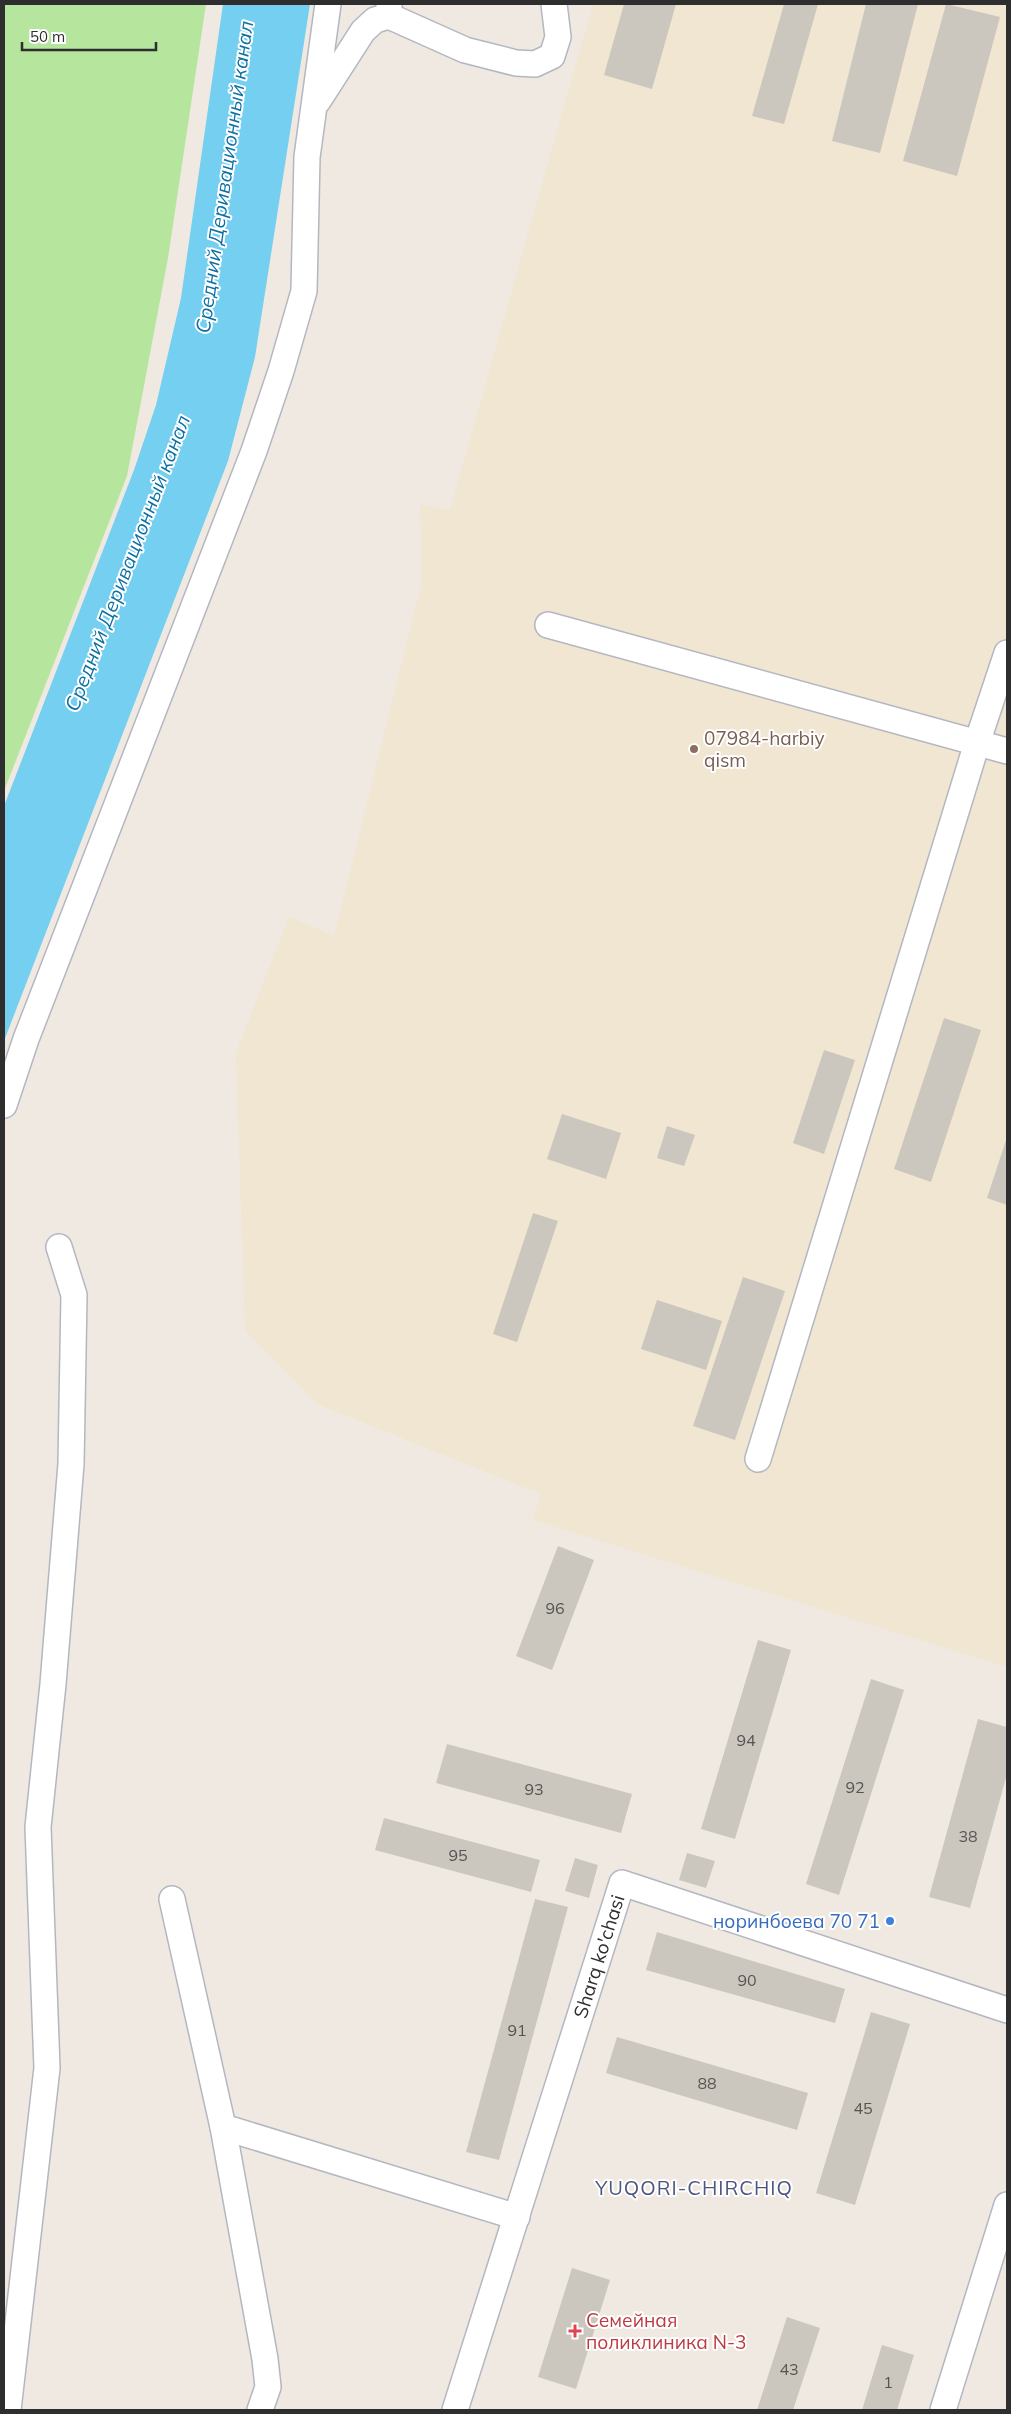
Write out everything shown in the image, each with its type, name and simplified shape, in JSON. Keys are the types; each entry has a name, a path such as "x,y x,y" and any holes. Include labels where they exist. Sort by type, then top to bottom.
{"street":[{"path":"4,1105 26,1039 254,452 281,371 304,291 307,157 328,4"},
{"path":"314,107 363,31 389,10 465,50 516,63 535,64 552,56 558,37 554,4"},
{"path":"548,625 1007,751"},
{"path":"758,1459 977,742 1007,653"},
{"path":"8,2410 47,2068 38,1826 54,1684 71,1464 74,1305 74,1295 59,1247"},
{"name":"Sharq ko'chasi","path":"455,2410 622,1883 1007,2010"},
{"path":"172,1899 223,2127 265,2359 268,2387 260,2410"},
{"path":"223,2127 517,2217"},
{"path":"943,2410 1007,2205"}],"shaded area":[{"name":"07984-harbiy qism","path":"593,4 1002,4 1007,7 1007,1667 533,1520 541,1494 317,1404 245,1330 236,1053 289,917 334,936 422,581 420,505 450,510"}],"green space":[{"path":"4,4 206,4 168,258 127,476 4,791"}],"water":[{"name":"Средний Деривационный канал","path":"223,4 310,4 255,357 228,461 4,1041 4,806 134,470 156,405 181,298"}],"building":[{"path":"624,4 676,4 652,89 604,75"},
{"path":"784,4 818,4 784,124 752,116"},
{"path":"866,4 918,4 880,153 832,141"},
{"path":"946,4 1000,17 957,176 903,161"},
{"path":"944,1018 981,1030 931,1182 894,1169"},
{"path":"824,1050 855,1060 824,1154 793,1143"},
{"path":"562,1114 621,1133 606,1179 547,1159"},
{"path":"667,1126 695,1135 684,1166 657,1158"},
{"path":"1007,1137 1007,1205 987,1198"},
{"path":"533,1213 558,1221 517,1342 493,1334"},
{"path":"743,1277 785,1291 735,1440 693,1426"},
{"path":"657,1300 722,1321 706,1370 641,1349"},
{"path":"558,1546 594,1560 552,1670 516,1656"},
{"path":"758,1640 791,1650 735,1839 701,1829"},
{"path":"871,1679 904,1690 839,1895 806,1884"},
{"path":"978,1719 1007,1727 1007,1774 970,1908 929,1897"},
{"path":"447,1744 632,1794 621,1833 436,1783"},
{"path":"384,1818 540,1860 531,1892 375,1850"},
{"path":"687,1853 715,1861 706,1888 679,1880"},
{"path":"575,1858 598,1865 589,1898 565,1891"},
{"path":"535,1899 568,1907 499,2160 466,2152"},
{"path":"657,1932 845,1989 835,2023 646,1970"},
{"path":"871,2012 910,2024 855,2205 816,2193"},
{"path":"617,2037 808,2093 797,2130 606,2073"},
{"path":"572,2268 610,2280 576,2389 538,2377"},
{"path":"787,2317 820,2328 793,2410 757,2410"},
{"path":"882,2345 914,2355 897,2410 862,2410"}],"place":[{"name":"07984-harbiy qism","path":"694,749"},
{"name":"норинбоева 70 71","path":"890,1921"},
{"name":"Семейная поликлиника N-3","path":"575,2331"}],"district":[{"name":"YUQORI-CHIRCHIQ","path":"694,2187"}]}
